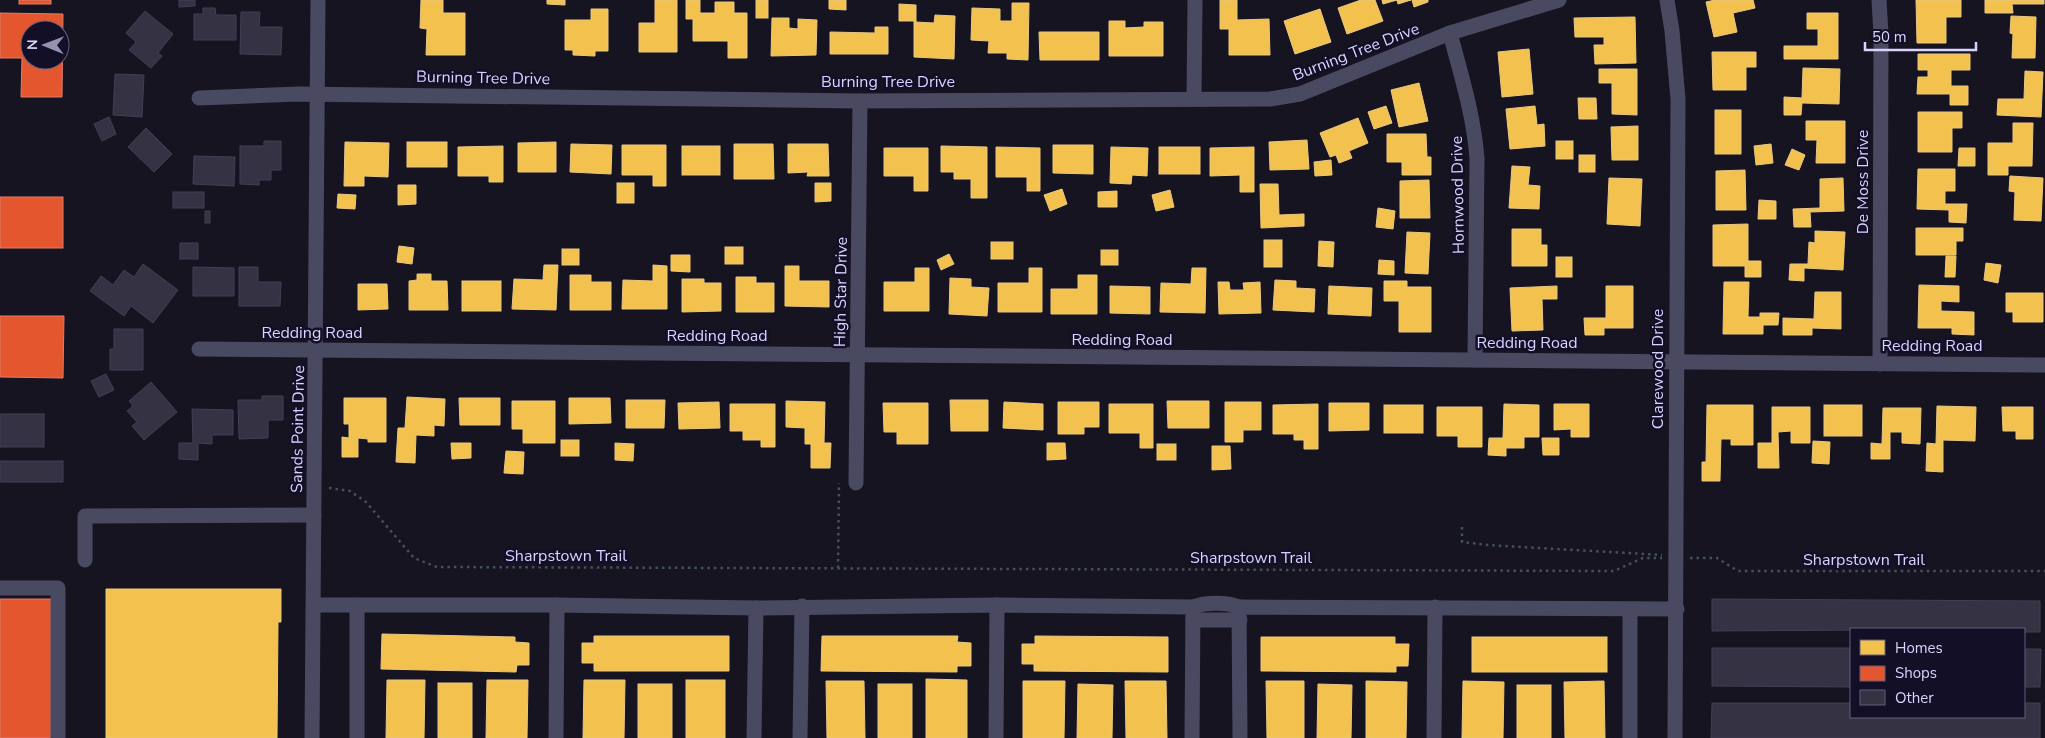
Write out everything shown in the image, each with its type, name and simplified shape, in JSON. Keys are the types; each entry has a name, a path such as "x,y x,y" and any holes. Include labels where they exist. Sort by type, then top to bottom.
{"street":[{"name":"Sands Point Drive","path":"312,738 318,0"},
{"path":"1194,98 1195,0"},
{"name":"Burning Tree Drive","path":"199,98 318,94 860,101 1270,99 1300,94 1450,33 1559,0"},
{"name":"Clarewood Drive","path":"1666,0 1672,31 1678,99 1675,362 1675,557 1677,610 1675,738"},
{"name":"De Moss Drive","path":"1879,0 1881,34 1880,364"},
{"name":"Hornwood Drive","path":"1450,33 1471,111 1477,159 1475,360"},
{"name":"High Star Drive","path":"856,483 860,101"},
{"name":"Redding Road","path":"199,349 2045,365"},
{"path":"85,560 85,516 314,515"},
{"path":"0,588 58,588 58,738"},
{"path":"357,605 357,738"},
{"path":"314,606 557,605 756,608 997,605 1193,614 1240,614 1435,606 1677,610"},
{"path":"556,738 557,605"},
{"path":"996,738 997,605"},
{"path":"800,738 802,606"},
{"path":"1434,738 1435,606"},
{"path":"754,738 756,608"},
{"path":"1630,609 1630,738"},
{"path":"1192,738 1193,614"},
{"path":"1240,614 1240,738"}],"path":[{"path":"838,568 839,483"},
{"name":"Sharpstown Trail","path":"325,488 350,491 366,502 414,558 437,567 1614,571 1643,558 1675,557 1717,558 1738,571 2045,571"},
{"path":"1462,527 1462,542 1675,557"}],"building: Homes":[{"path":"421,0 443,0 443,13 465,13 465,55 426,55 427,29 420,28"},
{"path":"547,0 565,0 565,5 547,4"},
{"path":"655,0 677,0 677,52 639,52 639,23 655,23"},
{"path":"686,0 700,0 700,13 715,13 715,2 734,2 734,13 747,13 747,58 728,58 728,41 693,41 693,19 686,19"},
{"path":"756,0 768,0 768,18 756,18"},
{"path":"829,0 846,0 846,10 829,9"},
{"path":"1220,0 1237,0 1237,20 1269,19 1270,55 1229,55 1229,29 1220,29"},
{"path":"1361,0 1375,0 1383,21 1347,34 1338,8"},
{"path":"1382,0 1397,0 1383,4"},
{"path":"1397,0 1411,0 1398,4"},
{"path":"1412,0 1428,0 1428,2 1414,7"},
{"path":"1715,0 1753,0 1755,8 1733,13 1737,32 1714,37 1706,2"},
{"path":"1916,0 1961,0 1961,17 1946,17 1946,43 1917,43"},
{"path":"1985,0 2044,0 2044,4 2012,4 2013,13 1985,13"},
{"path":"1012,3 1029,3 1028,60 1007,59 1007,53 988,53 989,41 971,40 972,8 1000,9 1000,21 1012,21"},
{"path":"899,4 916,5 916,22 934,23 935,15 955,16 954,59 914,57 914,21 899,21"},
{"path":"591,9 608,9 608,51 595,51 595,56 573,55 573,50 565,50 565,20 591,20"},
{"path":"1320,9 1331,42 1295,54 1284,21"},
{"path":"1807,13 1838,13 1838,59 1784,59 1784,46 1818,46 1818,29 1807,29"},
{"path":"2011,16 2036,17 2035,58 2012,58 2013,34 2010,33"},
{"path":"1635,17 1636,63 1595,64 1594,45 1604,45 1604,37 1575,37 1574,18"},
{"path":"772,18 789,18 789,28 798,29 798,19 817,20 816,55 771,56"},
{"path":"1109,21 1125,21 1125,28 1144,27 1144,22 1163,22 1163,56 1109,56"},
{"path":"875,27 888,27 888,54 830,54 830,32 875,33"},
{"path":"1039,32 1099,32 1099,60 1040,60"},
{"path":"1529,49 1533,94 1502,97 1498,52"},
{"path":"1712,52 1756,52 1756,67 1746,67 1746,90 1713,90"},
{"path":"1918,54 1970,54 1970,70 1951,70 1951,86 1968,86 1968,105 1950,105 1950,94 1917,94 1918,77 1928,77 1928,70 1918,70"},
{"path":"1803,68 1840,69 1839,104 1802,103 1801,115 1784,115 1784,97 1802,98"},
{"path":"1599,69 1637,69 1637,115 1612,114 1612,83 1599,83"},
{"path":"2025,71 2043,72 2041,117 1997,115 1998,99 2024,99"},
{"path":"1419,83 1428,121 1399,127 1391,90"},
{"path":"1578,98 1596,98 1597,119 1579,119"},
{"path":"1386,106 1392,123 1374,129 1368,112"},
{"path":"1535,106 1537,125 1544,124 1545,146 1510,149 1506,109"},
{"path":"1715,110 1741,110 1741,154 1715,154"},
{"path":"1918,112 1962,112 1962,128 1952,128 1952,152 1918,152"},
{"path":"1358,118 1368,143 1349,151 1352,158 1339,163 1336,155 1330,157 1320,133"},
{"path":"1806,121 1845,121 1845,163 1816,163 1817,140 1806,140"},
{"path":"2013,123 2033,123 2032,166 2008,166 2008,175 1988,175 1988,143 2013,143"},
{"path":"1638,126 1638,160 1612,160 1611,127"},
{"path":"1387,134 1426,134 1427,157 1431,157 1431,175 1402,175 1402,162 1387,162"},
{"path":"1307,140 1309,169 1270,170 1269,142"},
{"path":"1556,141 1573,141 1573,159 1556,159"},
{"path":"345,142 389,143 388,177 364,176 364,186 344,186"},
{"path":"407,142 447,142 447,167 407,167"},
{"path":"556,142 556,172 518,172 518,143"},
{"path":"571,144 612,145 611,174 570,172"},
{"path":"734,144 773,144 774,179 734,179"},
{"path":"788,144 828,144 829,176 807,176 808,172 788,173"},
{"path":"1771,144 1773,163 1756,165 1754,146"},
{"path":"622,145 666,145 666,186 653,186 653,175 622,175"},
{"path":"1053,145 1093,145 1093,174 1053,173"},
{"path":"503,146 503,182 489,182 489,176 458,176 458,147"},
{"path":"682,146 720,146 720,175 682,175"},
{"path":"941,146 987,147 987,198 971,198 971,179 954,179 954,172 941,172"},
{"path":"996,147 1040,148 1040,191 1027,191 1027,177 996,177"},
{"path":"1111,147 1148,148 1147,176 1132,175 1131,184 1110,183"},
{"path":"1159,147 1200,147 1200,174 1159,174"},
{"path":"1254,147 1254,192 1240,192 1240,175 1210,176 1210,148"},
{"path":"884,148 928,148 928,191 914,191 914,176 884,176"},
{"path":"1959,148 1975,148 1975,166 1958,166"},
{"path":"1792,149 1805,155 1799,170 1785,165"},
{"path":"1579,155 1595,155 1595,172 1579,172"},
{"path":"1331,160 1332,175 1315,176 1314,162"},
{"path":"1512,166 1530,167 1528,185 1540,186 1539,209 1509,208"},
{"path":"1918,169 1955,169 1955,191 1945,191 1945,204 1967,204 1966,223 1949,222 1949,210 1917,209"},
{"path":"1745,170 1746,210 1716,210 1716,171"},
{"path":"2010,176 2043,178 2041,221 2014,220 2015,192 2009,191"},
{"path":"1609,178 1642,179 1640,226 1607,224"},
{"path":"1843,178 1844,211 1810,212 1811,227 1794,227 1793,209 1820,208 1820,179"},
{"path":"1429,180 1430,218 1400,218 1400,181"},
{"path":"617,183 634,183 634,203 617,203"},
{"path":"815,183 831,183 831,201 815,202"},
{"path":"1260,184 1278,184 1279,215 1304,214 1304,226 1261,228"},
{"path":"398,185 416,185 416,204 398,205"},
{"path":"1062,189 1067,204 1050,211 1044,195"},
{"path":"1170,190 1174,207 1156,211 1152,195"},
{"path":"1117,191 1117,207 1098,207 1098,192"},
{"path":"338,194 356,195 355,209 337,208"},
{"path":"1759,200 1776,201 1776,219 1758,219"},
{"path":"1378,208 1395,211 1393,229 1376,227"},
{"path":"1748,224 1748,261 1761,261 1761,277 1745,277 1745,266 1713,266 1713,225"},
{"path":"1916,228 1963,228 1963,241 1956,241 1956,255 1916,255"},
{"path":"1512,229 1541,229 1541,245 1547,245 1547,266 1512,266"},
{"path":"1815,231 1845,232 1843,270 1804,268 1804,281 1789,280 1790,264 1808,264 1809,242 1815,243"},
{"path":"1407,232 1430,233 1428,274 1405,273"},
{"path":"1264,240 1282,240 1282,267 1264,267"},
{"path":"1319,241 1334,242 1333,267 1318,266"},
{"path":"991,242 1013,242 1013,259 991,259"},
{"path":"399,246 414,248 412,264 397,262"},
{"path":"725,247 743,247 743,264 725,264"},
{"path":"562,249 579,249 579,265 562,265"},
{"path":"1101,250 1118,250 1118,265 1101,265"},
{"path":"949,254 954,264 941,270 937,260"},
{"path":"671,255 690,255 690,272 671,271"},
{"path":"1946,256 1956,256 1955,277 1945,277"},
{"path":"1556,257 1572,257 1572,277 1556,277"},
{"path":"1379,260 1394,261 1394,275 1378,274"},
{"path":"1986,263 2001,265 1998,283 1984,280"},
{"path":"544,265 558,265 556,310 512,309 514,279 543,280"},
{"path":"653,265 667,266 667,309 622,309 623,280 653,281"},
{"path":"785,266 799,266 799,281 829,281 829,307 785,306"},
{"path":"915,268 929,268 929,311 884,311 884,282 915,282"},
{"path":"1029,268 1042,268 1042,312 998,312 998,283 1029,283"},
{"path":"1192,268 1206,268 1205,313 1160,312 1161,283 1191,284"},
{"path":"417,274 431,274 431,281 447,281 448,310 409,310 409,281 417,280"},
{"path":"570,275 591,275 591,282 611,282 611,310 570,310"},
{"path":"1078,275 1097,275 1097,314 1051,314 1051,289 1078,289"},
{"path":"736,277 756,277 756,283 774,283 774,312 736,312"},
{"path":"950,278 971,279 971,287 989,288 987,316 949,314"},
{"path":"682,279 704,279 704,283 721,283 721,311 682,312"},
{"path":"1275,280 1296,281 1296,288 1315,289 1314,312 1273,310"},
{"path":"462,281 501,281 501,311 462,311"},
{"path":"1384,281 1407,281 1407,287 1431,287 1431,332 1399,332 1399,301 1384,301"},
{"path":"1218,282 1229,282 1230,290 1244,290 1243,283 1260,282 1261,313 1219,314"},
{"path":"1724,282 1749,282 1748,317 1760,317 1760,313 1779,313 1778,325 1763,325 1763,334 1723,334"},
{"path":"358,284 387,284 388,309 358,310"},
{"path":"1919,285 1959,286 1959,302 1941,301 1941,311 1974,312 1974,335 1952,334 1952,328 1918,328"},
{"path":"1110,286 1150,287 1150,314 1110,313"},
{"path":"1329,286 1372,288 1371,316 1328,314"},
{"path":"1557,286 1557,299 1542,299 1543,330 1512,331 1510,288"},
{"path":"1606,286 1633,286 1633,328 1604,328 1604,335 1585,335 1584,318 1606,318"},
{"path":"1815,292 1841,292 1841,329 1812,328 1812,335 1783,335 1783,318 1814,319"},
{"path":"2006,293 2043,293 2043,322 2013,322 2013,312 2006,312"},
{"path":"407,397 445,399 444,426 434,425 434,436 416,435 415,463 396,462 398,428 405,428"},
{"path":"344,398 386,398 386,442 368,442 368,439 358,438 358,457 342,457 342,437 349,438 349,424 344,424"},
{"path":"459,398 500,398 500,425 460,425"},
{"path":"569,398 610,398 611,423 569,424"},
{"path":"626,400 665,400 664,428 626,428"},
{"path":"950,400 988,400 988,431 951,431"},
{"path":"512,401 555,401 555,443 523,443 523,429 512,429"},
{"path":"786,401 825,402 824,443 831,443 830,468 811,468 811,444 805,444 805,428 786,427"},
{"path":"1167,401 1209,401 1209,428 1168,428"},
{"path":"719,402 720,428 679,429 678,403"},
{"path":"1004,402 1043,404 1043,430 1003,428"},
{"path":"1058,402 1099,402 1099,427 1084,427 1084,434 1058,434"},
{"path":"1225,402 1261,402 1261,430 1243,430 1243,442 1225,442"},
{"path":"883,403 928,403 928,444 897,444 897,432 884,432"},
{"path":"1329,403 1369,403 1369,430 1329,431"},
{"path":"730,404 775,404 775,447 761,447 761,440 743,440 743,431 730,431"},
{"path":"1109,404 1153,404 1153,448 1140,448 1140,433 1109,433"},
{"path":"1318,404 1318,449 1304,449 1304,440 1294,440 1294,434 1273,434 1273,405"},
{"path":"1504,404 1539,405 1539,437 1524,437 1524,448 1506,448 1506,456 1488,455 1489,438 1503,438"},
{"path":"1554,404 1589,404 1589,437 1571,437 1571,429 1554,430"},
{"path":"1384,405 1423,405 1423,433 1384,433"},
{"path":"1707,405 1753,405 1753,445 1731,445 1731,439 1721,439 1720,481 1702,481 1702,462 1706,462"},
{"path":"1824,405 1862,405 1862,436 1824,436"},
{"path":"1937,406 1976,407 1975,441 1943,440 1943,472 1926,471 1927,443 1936,444"},
{"path":"1437,407 1482,407 1482,447 1458,447 1458,436 1437,436"},
{"path":"1772,407 1810,407 1810,443 1791,443 1791,431 1778,432 1779,468 1758,468 1758,443 1772,443"},
{"path":"2002,407 2033,407 2033,439 2016,439 2016,431 2003,431"},
{"path":"1883,408 1921,408 1920,444 1902,443 1902,432 1890,432 1890,459 1871,459 1871,443 1882,444"},
{"path":"1542,438 1559,438 1559,455 1543,455"},
{"path":"561,440 579,440 579,456 561,456"},
{"path":"1813,441 1830,442 1829,464 1812,463"},
{"path":"451,443 471,443 471,458 452,459"},
{"path":"615,443 634,444 633,461 615,460"},
{"path":"1047,443 1065,443 1066,459 1047,460"},
{"path":"1157,444 1176,444 1176,460 1157,460"},
{"path":"1212,446 1230,446 1231,469 1212,470"},
{"path":"506,451 524,452 523,474 504,473"},
{"path":"106,589 281,589 281,622 278,622 277,738 106,738"},
{"path":"382,634 515,637 515,642 529,643 529,665 517,665 516,672 381,669"},
{"path":"594,636 729,636 729,671 594,671 594,663 582,663 582,643 594,643"},
{"path":"822,636 958,636 957,642 971,643 971,666 957,666 957,672 821,671"},
{"path":"1035,636 1168,637 1168,672 1034,671 1034,664 1022,664 1022,644 1035,644"},
{"path":"1261,637 1395,637 1395,644 1409,644 1408,666 1396,666 1396,672 1261,671"},
{"path":"1472,637 1607,637 1607,672 1472,672"},
{"path":"926,679 967,680 967,738 926,738"},
{"path":"387,680 425,680 424,738 386,738"},
{"path":"487,680 528,680 527,738 486,738"},
{"path":"584,680 625,680 624,738 583,738"},
{"path":"686,680 725,680 725,738 686,738"},
{"path":"826,681 864,681 865,738 827,738"},
{"path":"1023,681 1065,681 1064,738 1023,738"},
{"path":"1125,681 1166,681 1167,738 1126,738"},
{"path":"1266,681 1304,681 1304,738 1267,738"},
{"path":"1366,681 1407,682 1406,738 1366,738"},
{"path":"1463,681 1504,682 1503,738 1462,738"},
{"path":"1604,681 1605,738 1565,738 1564,682"},
{"path":"438,683 472,683 472,738 438,738"},
{"path":"638,684 672,684 672,738 638,738"},
{"path":"878,684 912,684 912,738 878,738"},
{"path":"1078,684 1113,685 1112,738 1077,738"},
{"path":"1318,684 1352,685 1351,738 1317,738"},
{"path":"1517,685 1551,685 1551,738 1517,738"}],"building: Shops":[{"path":"19,0 51,0 51,4 19,4"},
{"path":"0,13 63,14 63,20 20,20 20,58 0,58"},
{"path":"22,70 62,70 62,97 21,97"},
{"path":"0,197 63,197 63,248 0,248"},
{"path":"0,316 64,316 63,378 0,377"},
{"path":"0,599 51,599 51,738 0,738"}],"building: Other":[{"path":"179,0 195,0 195,6 179,7"},
{"path":"203,8 215,8 216,15 236,15 236,40 194,40 194,14 203,14"},
{"path":"145,11 173,34 158,53 162,56 151,68 129,50 136,42 126,33"},
{"path":"241,12 260,12 259,27 282,27 281,55 240,54"},
{"path":"115,74 144,75 142,117 113,115"},
{"path":"109,117 116,134 102,141 94,124"},
{"path":"146,128 172,154 154,172 128,147"},
{"path":"264,141 281,141 281,170 271,170 271,180 259,180 259,185 240,184 240,146 264,146"},
{"path":"194,156 235,157 234,186 193,184"},
{"path":"173,192 204,192 204,208 173,208"},
{"path":"205,211 210,211 210,223 205,223"},
{"path":"180,243 198,243 198,259 180,259"},
{"path":"143,264 178,290 153,323 131,306 124,316 90,291 101,276 113,285 124,270 134,277"},
{"path":"193,267 234,268 234,296 193,296"},
{"path":"239,267 258,267 258,282 281,282 280,306 239,306"},
{"path":"114,329 143,329 143,370 110,370 110,349 114,349"},
{"path":"106,374 114,390 99,397 91,381"},
{"path":"151,382 177,412 144,440 132,426 137,422 127,411 133,406 129,401"},
{"path":"262,396 283,396 283,420 268,420 268,438 239,439 238,400 262,400"},
{"path":"192,409 233,410 233,435 212,435 212,444 198,443 198,460 179,459 179,443 193,443"},
{"path":"0,414 44,414 44,447 0,447"},
{"path":"0,461 63,461 63,482 0,482"},
{"path":"1712,599 2040,601 2040,632 2025,632 2025,628 1850,628 1850,630 1712,631"},
{"path":"1712,648 1850,648 1850,687 1712,686"},
{"path":"2025,649 2041,649 2040,687 2025,687"},
{"path":"1712,703 1850,703 1850,718 2025,718 2025,703 2040,703 2040,738 1711,738"}]}
